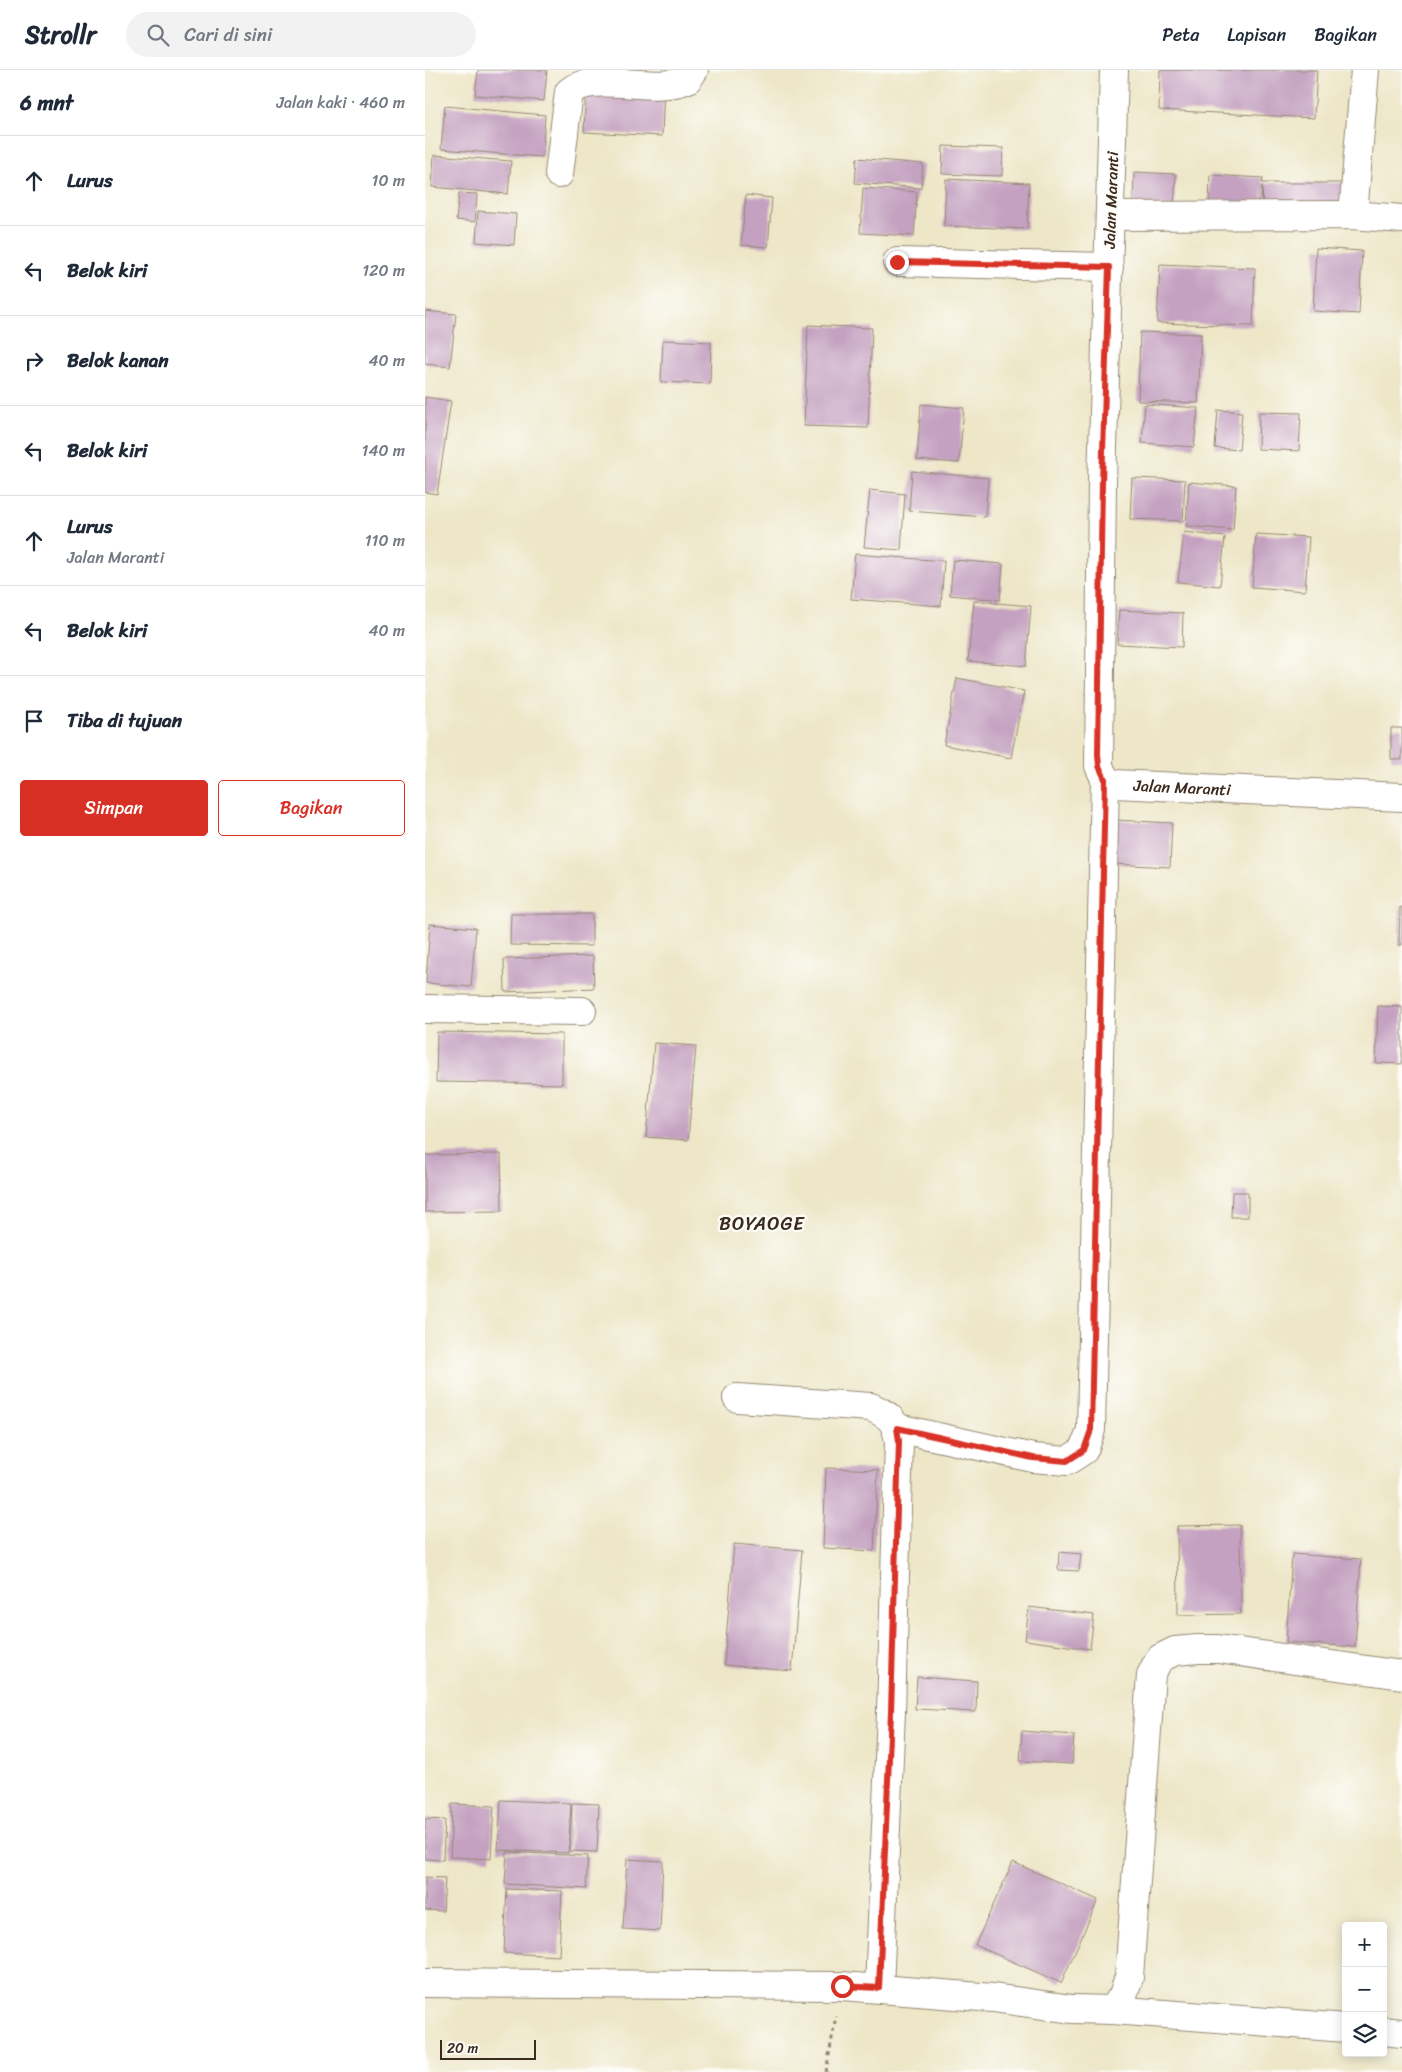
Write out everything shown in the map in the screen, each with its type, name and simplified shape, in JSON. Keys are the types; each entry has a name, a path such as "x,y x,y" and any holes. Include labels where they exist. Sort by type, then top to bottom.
{"street":[{"path":"559,174 569,92 577,84 589,79 601,78 673,83 689,79 694,70"},
{"name":"Jalan Maranti","path":"1114,70 1102,482 1099,766 1105,779 1114,784 1402,797"},
{"path":"1353,215 1365,70"},
{"path":"1111,216 1353,215 1402,219"},
{"path":"897,262 1109,267"},
{"path":"897,1428 1033,1458 1067,1461 1084,1450 1091,1430 1105,779"},
{"path":"425,1009 582,1011"},
{"path":"737,1398 871,1407 889,1416 897,1428 899,1441 891,1712 879,1988"},
{"path":"1113,2010 1123,1995 1129,1977 1151,1675 1159,1659 1175,1651 1218,1649 1402,1675"},
{"path":"425,1982 842,1986 993,1998 1072,2009 1113,2010 1342,2028"},
{"path":"1387,2031 1402,2033"}],"path":[{"path":"826,2072 842,1986"}],"building":[{"path":"478,70 547,70 544,101 475,95"},
{"path":"1160,70 1317,70 1314,118 1159,110"},
{"path":"586,82 664,86 662,136 584,132"},
{"path":"445,106 545,115 542,157 441,149"},
{"path":"943,146 1003,148 1002,176 942,174"},
{"path":"434,155 511,161 508,194 432,187"},
{"path":"857,158 923,164 921,188 855,183"},
{"path":"1134,172 1176,174 1174,210 1133,208"},
{"path":"1210,175 1263,178 1262,183 1346,183 1346,203 1263,203 1262,186 1261,207 1209,204"},
{"path":"946,179 1029,183 1027,229 944,226"},
{"path":"863,188 917,192 914,236 860,233"},
{"path":"459,193 477,194 475,222 456,220"},
{"path":"746,195 772,198 768,247 741,245"},
{"path":"478,211 516,214 514,245 476,242"},
{"path":"1316,248 1362,251 1359,314 1313,311"},
{"path":"1160,264 1255,268 1253,326 1157,323"},
{"path":"425,311 456,314 450,367 425,364"},
{"path":"808,325 872,328 868,428 804,426"},
{"path":"1140,332 1201,334 1198,403 1138,401"},
{"path":"663,340 711,342 710,384 661,382"},
{"path":"425,397 451,401 437,494 425,492"},
{"path":"921,404 964,408 959,463 917,460"},
{"path":"1145,404 1198,408 1194,447 1142,443"},
{"path":"1218,410 1242,412 1239,450 1215,448"},
{"path":"1259,412 1301,413 1299,451 1258,449"},
{"path":"912,471 988,478 985,517 909,511"},
{"path":"1132,478 1185,480 1183,521 1130,519"},
{"path":"1189,482 1236,486 1233,530 1186,526"},
{"path":"870,490 905,494 901,550 864,547"},
{"path":"1184,532 1225,537 1220,586 1178,582"},
{"path":"1256,534 1309,537 1305,591 1252,587"},
{"path":"855,554 944,561 941,606 851,599"},
{"path":"953,560 1003,564 1000,600 950,595"},
{"path":"974,601 1031,606 1026,666 968,661"},
{"path":"1119,610 1183,613 1182,647 1117,644"},
{"path":"957,678 1024,691 1011,758 944,745"},
{"path":"1391,728 1402,728 1402,760 1391,759"},
{"path":"1115,820 1172,823 1170,867 1112,864"},
{"path":"1400,907 1402,907 1402,945 1399,945"},
{"path":"511,914 592,914 592,946 510,945"},
{"path":"430,924 476,928 471,987 426,983"},
{"path":"593,956 594,988 505,992 504,959"},
{"path":"1378,1006 1402,1007 1402,1064 1376,1063"},
{"path":"437,1032 562,1034 562,1084 436,1082"},
{"path":"654,1043 696,1046 688,1140 646,1137"},
{"path":"501,1154 502,1211 425,1212 425,1155"},
{"path":"1232,1192 1248,1192 1248,1217 1231,1217"},
{"path":"826,1468 878,1470 874,1551 823,1548"},
{"path":"1240,1525 1241,1614 1178,1615 1177,1526"},
{"path":"734,1544 802,1550 792,1671 724,1665"},
{"path":"1059,1552 1081,1554 1079,1571 1058,1570"},
{"path":"1292,1554 1361,1559 1355,1647 1286,1642"},
{"path":"1029,1607 1094,1615 1090,1649 1025,1640"},
{"path":"917,1677 977,1681 976,1712 915,1709"},
{"path":"1022,1731 1074,1735 1072,1764 1020,1761"},
{"path":"501,1800 571,1803 568,1853 498,1850"},
{"path":"572,1803 599,1804 597,1852 570,1851"},
{"path":"452,1804 494,1806 491,1859 450,1857"},
{"path":"425,1819 445,1820 443,1860 425,1859"},
{"path":"507,1852 588,1856 586,1889 505,1884"},
{"path":"627,1859 663,1861 660,1931 623,1929"},
{"path":"1013,1862 1098,1900 1061,1983 975,1945"},
{"path":"425,1877 445,1878 443,1911 425,1910"},
{"path":"507,1889 562,1891 559,1956 504,1953"}],"district":[{"name":"BOYAOGE","path":"762,1223"}],"route":[{"path":"842,1986 879,1988 891,1712 899,1441 897,1428 1033,1458 1067,1461 1084,1450 1091,1430 1105,779 1099,766 1098,754 1102,482 1109,267 897,262"}]}
